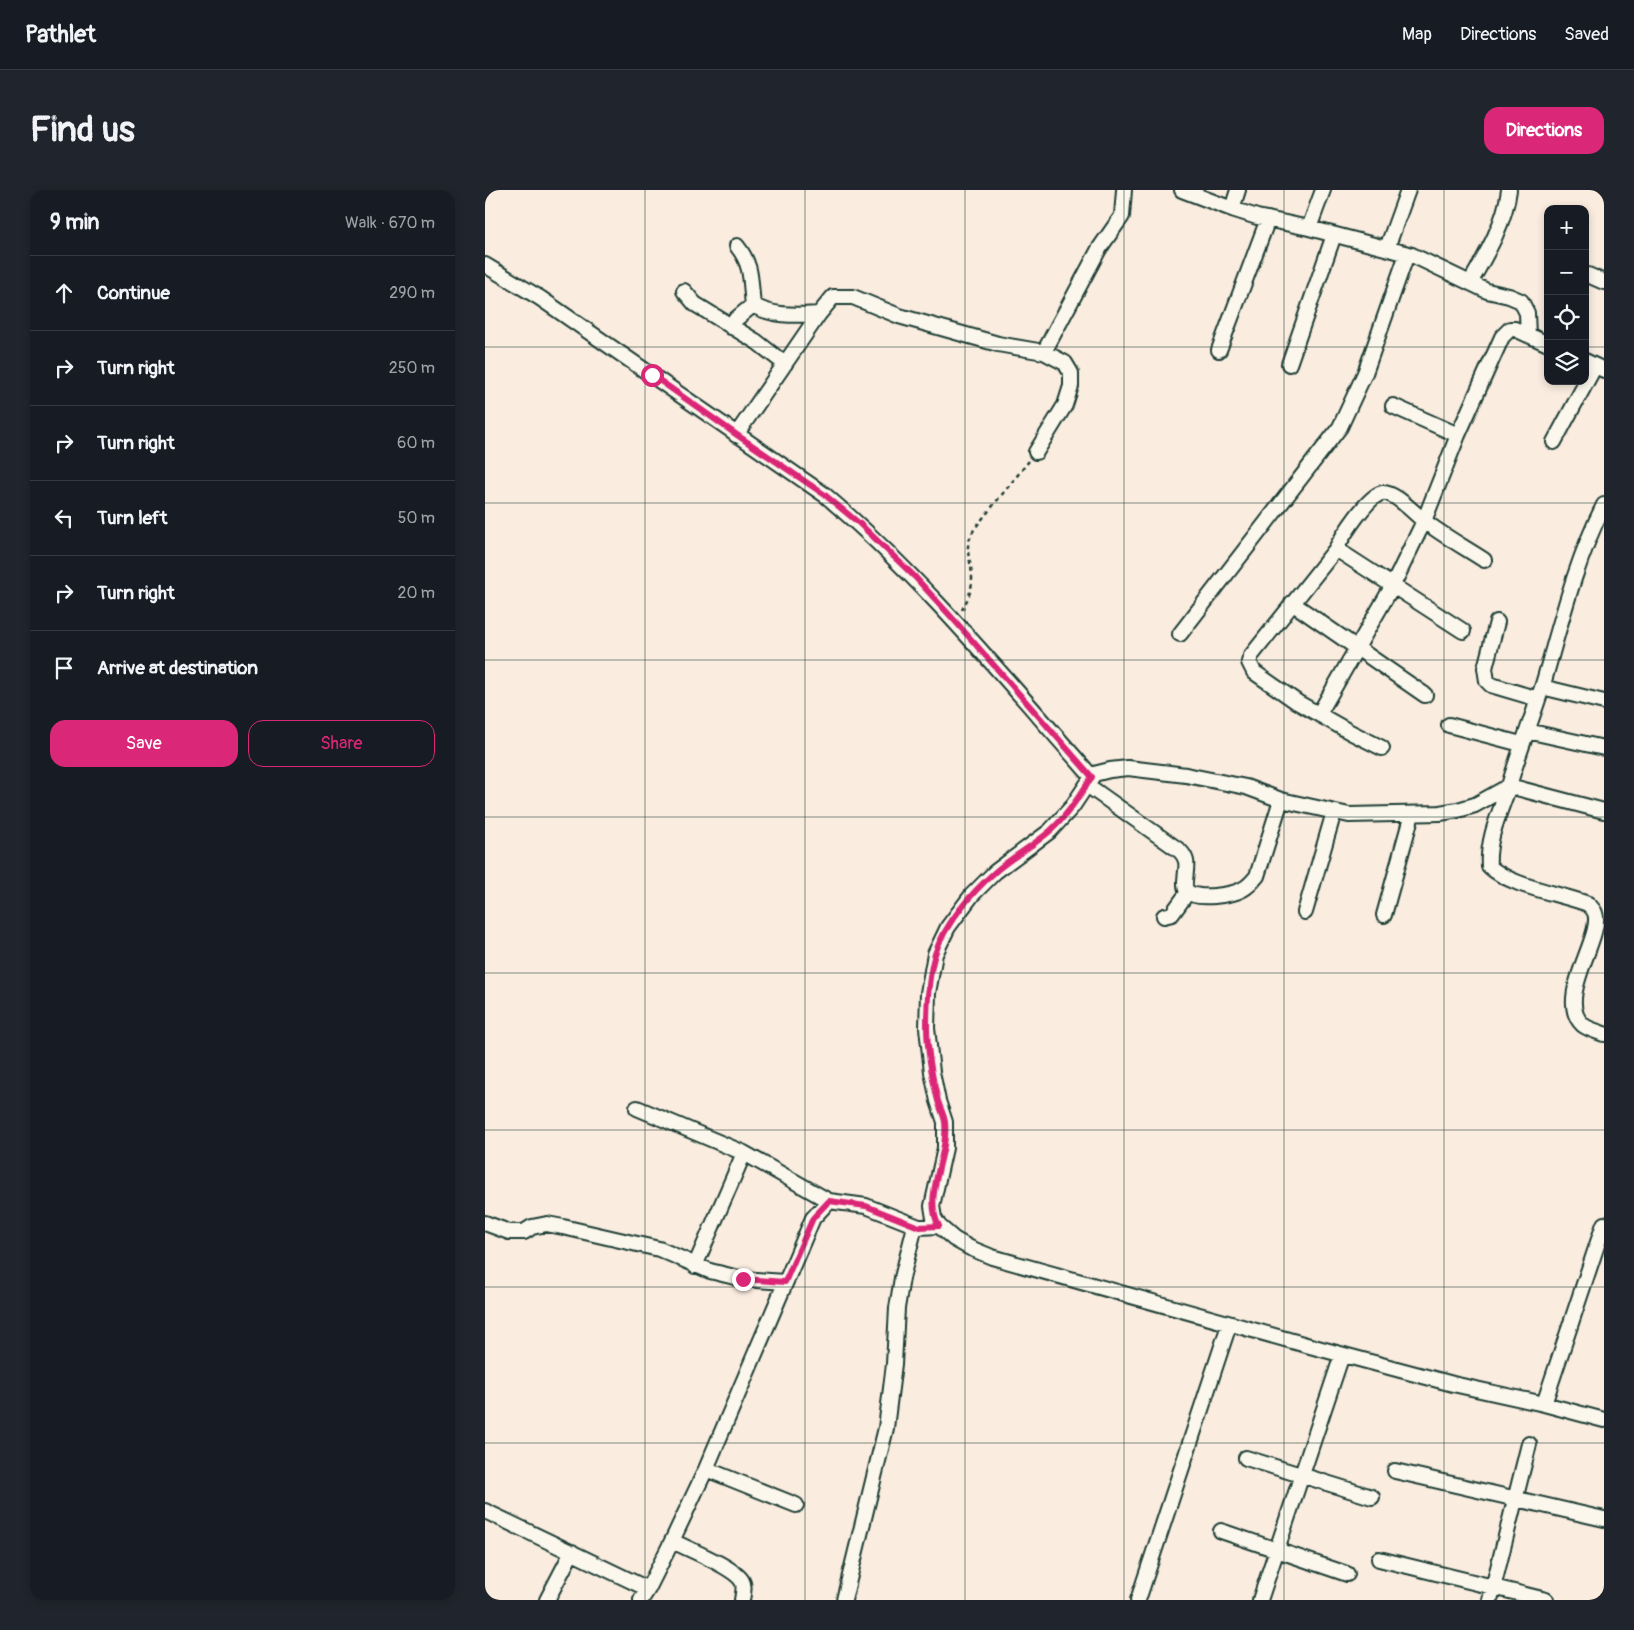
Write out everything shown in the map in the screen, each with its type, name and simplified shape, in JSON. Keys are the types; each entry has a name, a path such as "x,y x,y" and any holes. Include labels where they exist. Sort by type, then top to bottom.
{"street":[{"path":"1044,352 1099,249 1122,216 1124,190"},
{"path":"1182,190 1232,209 1407,254 1487,291 1521,301 1527,313 1528,335"},
{"path":"1232,209 1239,190"},
{"path":"1309,228 1323,190"},
{"path":"1387,248 1407,190"},
{"path":"1469,283 1501,221 1509,190"},
{"path":"1219,350 1268,219"},
{"path":"1289,364 1334,235"},
{"path":"737,246 746,258 751,274 753,305"},
{"path":"1180,634 1340,427 1365,373 1407,254"},
{"path":"485,265 540,298 652,375 825,495 860,524 915,577 955,621 1089,781 1181,851 1186,859 1185,888 1188,892 1194,895 1217,896 1239,891 1251,884 1257,876 1281,800"},
{"path":"1589,275 1604,282"},
{"path":"684,291 695,304 757,342 785,364"},
{"path":"737,435 819,314 833,297 853,297 899,316 998,344 1044,352 1065,363 1071,373 1071,386 1065,405 1036,452"},
{"path":"753,305 763,311 793,315 819,314"},
{"path":"731,326 740,315 753,305"},
{"path":"1319,714 1393,585 1424,521 1458,435 1502,337 1510,329 1515,329 1544,342"},
{"path":"1554,442 1595,366"},
{"path":"1393,406 1458,435"},
{"path":"1383,748 1349,732 1297,702 1254,672 1249,662 1251,656 1336,549 1343,535 1373,498 1380,493 1392,496 1413,510 1424,521 1484,560"},
{"path":"1604,505 1587,539 1540,693 1521,744 1490,841 1488,854 1489,866 1496,873 1510,880 1588,904 1595,913 1596,930 1576,984 1574,1007 1577,1018 1583,1026 1604,1034"},
{"path":"1336,549 1463,631"},
{"path":"1292,603 1425,696"},
{"path":"1497,622 1485,668 1487,681 1491,685 1604,702"},
{"path":"1449,725 1521,744"},
{"path":"1527,731 1604,748"},
{"path":"1604,811 1509,786 1475,805 1440,814 1349,815 1281,800 1246,787 1186,775 1128,768 1094,774 1072,807 1050,831 995,872 972,895 948,927 935,954 928,993 927,1028 932,1072 945,1122 945,1148 932,1206 934,1218 939,1226 954,1239 992,1257 1229,1325 1453,1384 1604,1420"},
{"path":"1305,912 1334,812"},
{"path":"1383,915 1413,814"},
{"path":"1164,916 1172,914 1188,892"},
{"path":"637,1108 744,1152 829,1201 866,1206 915,1226 929,1228 939,1226"},
{"path":"695,1266 744,1152"},
{"path":"485,1510 572,1552 644,1595 706,1469 813,1218 829,1201"},
{"path":"485,1223 509,1232 524,1232 547,1224 563,1227 659,1249 695,1266 743,1279 785,1282"},
{"path":"1543,1404 1604,1224"},
{"path":"844,1600 886,1428 892,1382 897,1308 902,1278 915,1226"},
{"path":"1138,1600 1229,1325"},
{"path":"1260,1600 1342,1355"},
{"path":"1492,1593 1529,1444"},
{"path":"1246,1458 1371,1497"},
{"path":"706,1469 796,1505"},
{"path":"1395,1470 1604,1519"},
{"path":"1221,1531 1347,1574"},
{"path":"672,1541 734,1572 743,1582 742,1600"},
{"path":"547,1600 572,1552"},
{"path":"1379,1559 1492,1593 1547,1600"}],"path":[{"path":"955,621 969,595 972,578 967,553 968,539 1036,452"}],"route":[{"path":"652,375 825,495 860,524 915,577 1092,777 1072,807 1050,831 995,872 972,895 948,927 935,954 928,993 927,1028 932,1072 945,1122 945,1148 932,1206 934,1218 939,1226 919,1227 866,1206 829,1201 813,1218 785,1282 743,1279"}]}
